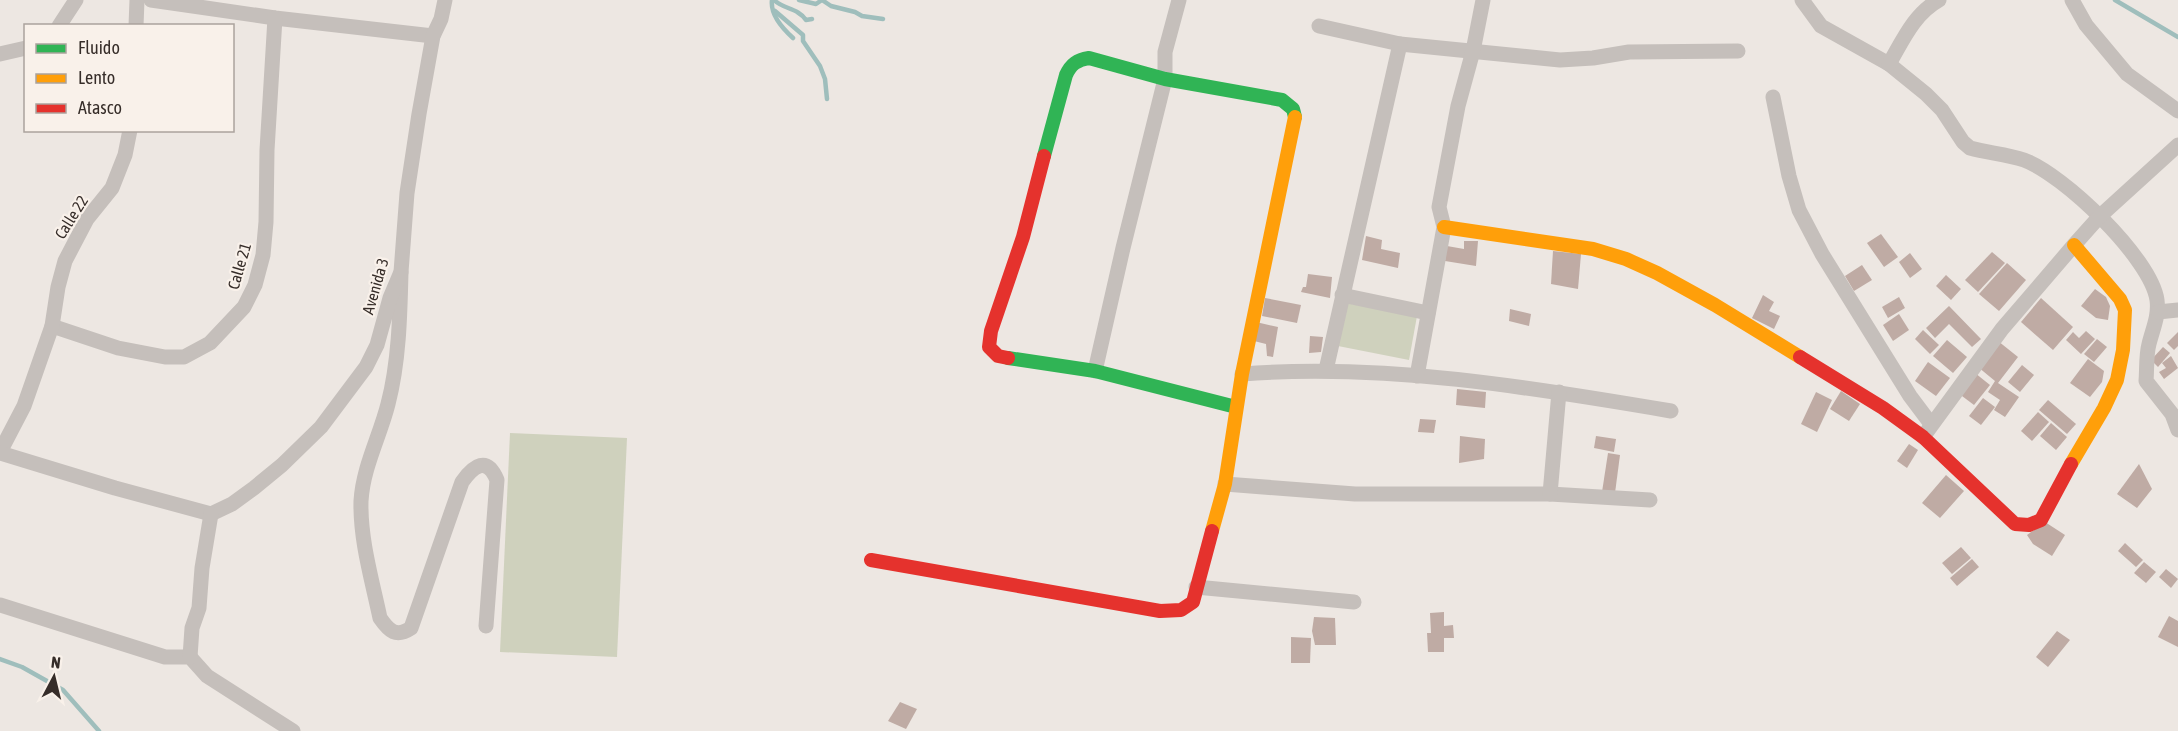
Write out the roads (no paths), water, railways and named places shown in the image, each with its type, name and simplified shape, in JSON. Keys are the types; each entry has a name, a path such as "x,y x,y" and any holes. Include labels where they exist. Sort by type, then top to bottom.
{"street":[{"path":"59,24 75,0"},
{"path":"136,24 137,0"},
{"path":"151,0 275,18 433,36"},
{"name":"Avenida 3","path":"211,514 232,504 254,488 321,428 366,368 377,345 390,298 401,272 406,193 433,36 441,20 445,0"},
{"path":"1095,371 1165,79 1165,52 1179,0"},
{"path":"1417,376 1444,226 1439,207 1458,106 1473,51 1483,0"},
{"path":"1802,0 1821,26 1889,64 1926,94 1942,110 1963,142 1970,147 2024,160 2052,174 2099,217 2131,251 2150,279 2157,297 2158,312 2148,346 2146,381 2172,414 2178,430"},
{"path":"1889,64 1912,24 1923,11 1939,0"},
{"path":"2072,0 2086,24 2127,74 2178,111"},
{"name":"Calle 21","path":"52,326 118,348 165,357 184,357 210,343 244,307 255,285 263,255 275,18"},
{"path":"1319,26 1400,44 1560,60 1593,58 1629,52 1738,51"},
{"path":"1326,370 1400,44"},
{"path":"0,54 24,48"},
{"path":"871,560 1160,611 1180,610 1193,602 1225,484 1242,374 1295,120 1293,110 1282,100 1165,79 1089,58 1078,60 1068,69 1023,237 991,331 989,347 998,356 1095,371 1236,407"},
{"path":"1773,97 1789,176 1799,210 1822,254 1910,396 1927,431"},
{"name":"Calle 22","path":"0,452 24,406 52,326 65,261 87,219 112,188 125,154 130,132"},
{"path":"1927,431 2002,329 2074,245 2099,217 2178,145"},
{"path":"1444,226 1593,249 1626,259 1715,304 1927,431 2015,524 2029,525 2041,520 2104,408 2117,380 2123,350 2125,310 2120,299 2074,245"},
{"path":"401,272 401,302 394,376 388,405 367,468 361,499 362,528 380,618 388,630 396,633 411,628 462,482 472,468 480,465 488,466 493,470 497,480 486,626"},
{"path":"1342,296 1428,313"},
{"path":"2158,312 2178,310"},
{"path":"1242,374 1326,370 1417,376 1559,392 1671,411"},
{"path":"1550,494 1559,392"},
{"path":"0,452 115,489 211,514 202,568 199,608 192,628 190,657 207,676 293,731"},
{"path":"1225,484 1355,494 1550,494 1650,500"},
{"path":"1197,587 1354,602"},
{"path":"0,605 165,657 190,657"}],"waterway":[{"path":"772,0 775,16 793,38"},
{"path":"774,0 799,13 806,20 812,19"},
{"path":"799,0 816,4 822,0 831,6 862,16 883,19"},
{"path":"2115,0 2178,37"},
{"path":"775,11 803,35 803,41 820,66 825,79 827,99"},
{"path":"0,659 22,667 63,690 99,731"}]}
